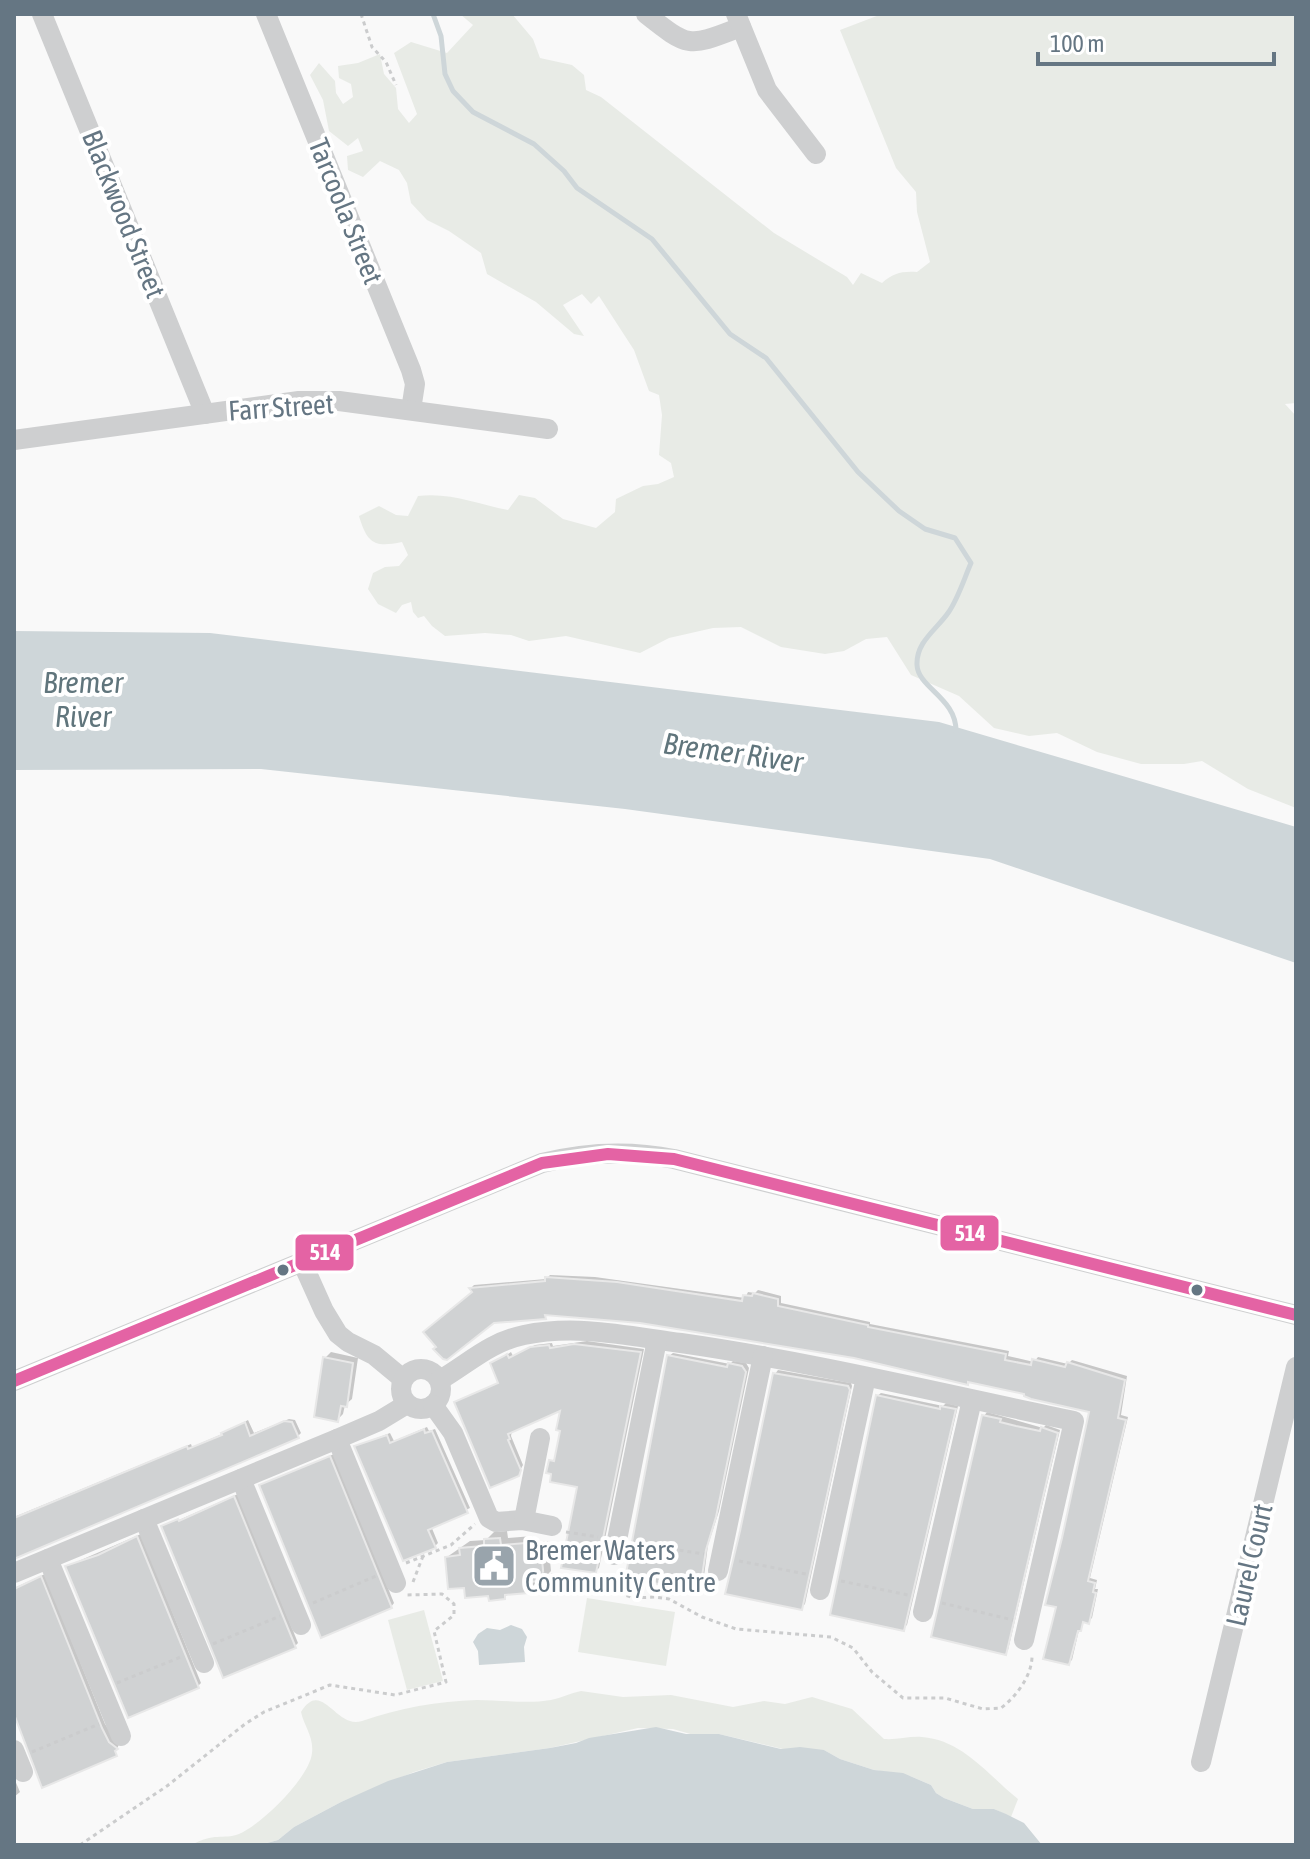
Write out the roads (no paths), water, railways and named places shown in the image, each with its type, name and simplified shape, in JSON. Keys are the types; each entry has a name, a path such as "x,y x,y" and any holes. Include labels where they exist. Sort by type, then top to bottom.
{"street":[{"name":"Blackwood Street","path":"42,14 205,414"},
{"name":"Tarcoola Street","path":"266,14 411,370 415,384 411,410"},
{"path":"646,14 674,36 688,42 704,41 739,21 767,90 816,154"},
{"name":"Farr Street","path":"14,440 299,401 339,401 548,429"},
{"path":"14,1381 542,1163 576,1155 640,1154 674,1159 1296,1315"},
{"path":"302,1262 338,1334 374,1355 403,1379"},
{"path":"440,1380 486,1348 524,1335 574,1329 763,1356 1074,1421 1025,1633"},
{"path":"616,1546 657,1340"},
{"path":"719,1564 763,1356"},
{"name":"Laurel Court","path":"1201,1762 1296,1367"},
{"path":"422,1368 431,1371 440,1380 440,1396 433,1405 421,1410 407,1404 401,1392 403,1379 410,1372 422,1368"},
{"path":"822,1584 866,1377"},
{"path":"924,1605 972,1400"},
{"path":"14,1573 379,1421 407,1404"},
{"path":"433,1405 453,1433 487,1515 499,1522 524,1520 552,1526"},
{"path":"524,1520 540,1438"},
{"path":"337,1439 399,1579"},
{"path":"241,1479 298,1618"},
{"path":"144,1519 201,1656"},
{"path":"48,1559 118,1727"}],"water":[{"name":"Bremer River","path":"14,631 210,633 939,722 1296,827 1296,963 990,859 625,809 261,769 14,770"},
{"path":"511,1625 522,1629 527,1637 525,1662 479,1665 478,1651 473,1642 478,1634 487,1628 500,1630"},
{"path":"656,1727 686,1734 719,1734 781,1749 800,1747 824,1750 840,1759 874,1770 903,1773 931,1785 944,1798 973,1809 994,1809 1024,1823 1042,1845 260,1845 278,1840 294,1827 388,1781 447,1762 550,1748"}],"waterway":[{"path":"433,14 441,36 445,74 453,91 473,112 534,144 564,171 577,188 652,239 730,334 766,358 858,472 899,511 925,529 955,538 971,563 952,607 923,643 917,665 924,680 950,710 956,732"}],"place":[{"name":"Bremer Waters Community Centre","path":"494,1566"}]}
